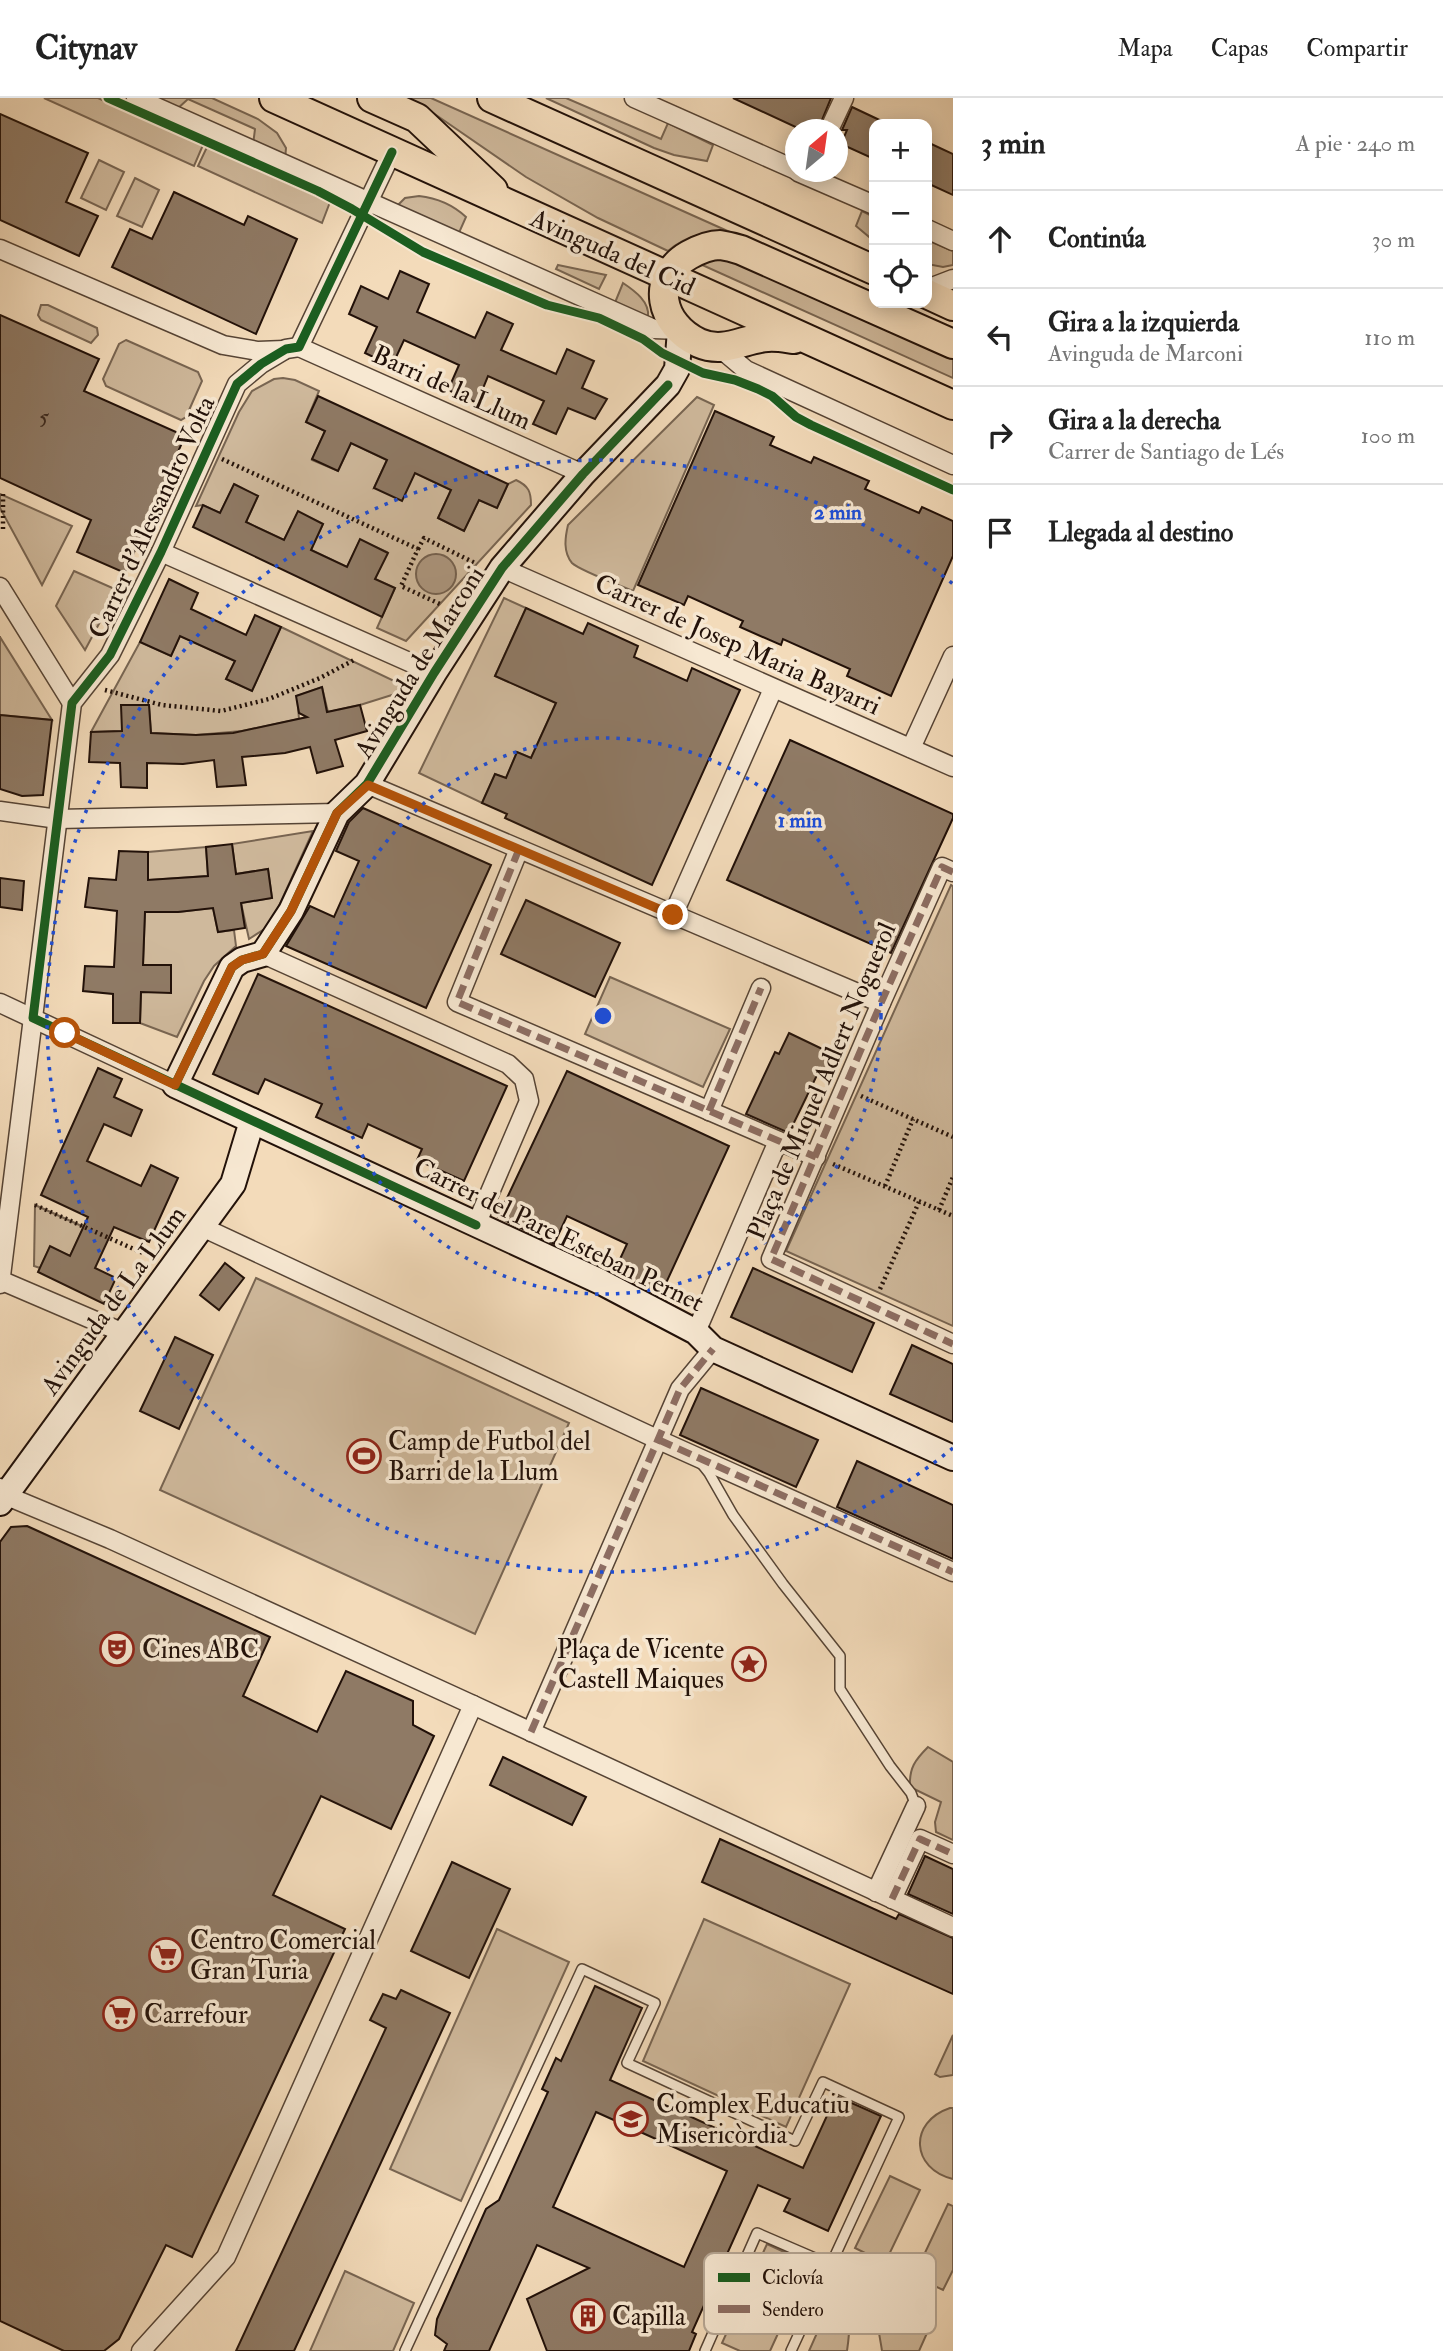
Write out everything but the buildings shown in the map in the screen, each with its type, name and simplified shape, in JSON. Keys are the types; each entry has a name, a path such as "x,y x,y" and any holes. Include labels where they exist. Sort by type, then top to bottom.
{"main road":[{"name":"Avinguda del Cid","path":"274,98 953,405"},
{"path":"372,98 417,118 511,206"},
{"path":"492,98 869,268"},
{"path":"808,340 768,337 721,349 699,343 680,330 668,315 664,300 666,274 680,260 699,249 719,245 741,250 953,344"},
{"path":"932,295 953,306"}],"street":[{"name":"Avinguda del Cid","path":"136,98 654,329 680,330"},
{"path":"634,98 785,166"},
{"path":"835,119 844,98"},
{"path":"0,248 223,345 258,351 293,348 392,152"},
{"path":"822,182 869,203"},
{"path":"932,231 953,241"},
{"path":"932,290 953,279"},
{"name":"Avinguda de Marconi","path":"263,954 291,911 337,813 368,785 434,673 502,568 583,474 668,384 677,369 680,330"},
{"path":"223,345 231,354 237,369 237,384"},
{"name":"Carrer d'Alessandro Volta","path":"72,704 110,655 161,552 237,384 261,364 293,348"},
{"name":"Barri de la Llum","path":"293,348 583,474"},
{"path":"721,349 746,370 953,465"},
{"path":"161,552 434,673"},
{"name":"Carrer de Josep Maria Bayarri","path":"502,568 953,767"},
{"path":"0,587 72,704 0,1282 126,1334"},
{"path":"911,748 953,656"},
{"path":"673,915 773,689"},
{"path":"368,785 881,1003"},
{"path":"0,811 58,819 337,813"},
{"path":"519,849 457,1003 816,1157"},
{"name":"Plaça de Miquel Adlert Noguerol","path":"953,872 942,867 771,1259 953,1343"},
{"path":"0,1003 175,1085 232,967 242,960 263,954 509,1064 524,1079 529,1101 476,1225"},
{"path":"709,1111 761,988"},
{"name":"Carrer del Pare Esteban Pernet","path":"175,1085 601,1282 704,1340 953,1458"},
{"name":"Avinguda de La Llum","path":"2,1496 126,1334 233,1184 253,1121"},
{"name":"Plaça de Miquel Adlert Noguerol","path":"531,1732 704,1340 778,1141"},
{"path":"202,1227 659,1440 953,1572"},
{"path":"2,1496 110,1539 953,1927"},
{"path":"141,2351 226,2257 474,1705"},
{"path":"884,1895 916,1806"},
{"path":"884,1895 920,1839 953,1854"}],"lane":[{"path":"659,1440 700,1461 733,1515 840,1656 840,1689 890,1766 911,1793 916,1806"},
{"path":"405,2351 582,1969 655,2003 627,2063 651,2075 796,2141 823,2082 899,2117 837,2253"},
{"path":"748,2253 757,2233 803,2253"},
{"path":"705,2351 712,2334"},
{"path":"791,2351 799,2334"}],"path":[{"path":"218,458 418,549"},
{"path":"3,491 3,529"},
{"path":"440,604 401,586 424,538 477,564"},
{"path":"104,690 162,705 221,710 269,699 320,678 354,660"},
{"path":"845,1088 953,1137"},
{"path":"885,1187 913,1119"},
{"path":"816,1157 953,1216"},
{"path":"939,1210 953,1177"},
{"path":"873,1306 919,1202"},
{"path":"36,1205 145,1254"}],"shaded area":[{"path":"44,98 98,98 203,145 194,166"},
{"path":"148,98 212,98 258,119 277,133 286,148 285,160 253,145 255,129 188,99 176,110"},
{"path":"409,98 431,98 732,233 698,235 668,251 598,218 526,177"},
{"path":"546,98 566,98 661,139 668,123 713,145 707,161 674,155"},
{"path":"207,147 330,202 322,223 198,166"},
{"path":"99,160 124,172 106,210 81,198"},
{"path":"135,178 159,190 142,227 117,216"},
{"path":"419,196 444,202 466,217 458,235 397,206 405,198"},
{"path":"862,211 869,214 869,237 856,226"},
{"path":"932,242 953,251 953,265 932,265"},
{"path":"719,256 953,357 953,378 700,264"},
{"path":"558,265 606,275 599,289 556,269"},
{"path":"623,283 637,293 647,306 648,317 614,305"},
{"path":"41,305 48,305 97,328 98,335 91,343 41,320 38,315"},
{"path":"126,340 198,372 202,381 186,417 181,420 106,386 103,379 119,344"},
{"path":"274,379 295,380 319,391 306,422 325,431 312,460 338,471 351,443 387,460 374,488 415,473 451,490 438,518 464,531 479,500 497,508 508,484 516,480 528,490 531,505 406,641 377,628 395,588 375,579 387,552 360,540 347,567 311,550 323,524 298,512 284,540 246,522 258,496 234,485 220,513 203,505 196,506 239,412 252,391"},
{"path":"697,397 714,405 633,591 576,566 569,559 566,550 568,525"},
{"path":"0,494 72,526 42,585 0,508"},
{"path":"436,554 450,560 456,574 450,588 436,594 422,588 416,574 422,560"},
{"path":"74,571 117,590 85,650 56,606"},
{"path":"504,598 526,608 495,676 556,703 531,758 517,752 506,778 495,774 482,803 419,773"},
{"path":"281,627 411,689 328,712 322,687 297,696 299,719 242,731 196,735 151,733 149,705 122,705 122,731 91,732 140,642 171,656 180,636 235,661 226,679 252,691"},
{"path":"0,637 52,720 0,715"},
{"path":"313,831 274,917 266,928 249,939 241,903 272,898 268,869 236,874 232,844"},
{"path":"206,847 208,876 148,880 148,852"},
{"path":"951,885 953,886 953,1326 786,1251"},
{"path":"213,908 218,932 234,930 236,946 214,966 204,981 177,1037 140,1023 141,992 171,992 171,965 143,965 145,912"},
{"path":"610,977 730,1029 703,1087 585,1034"},
{"path":"35,1205 84,1227 70,1256 50,1247 40,1268 34,1266"},
{"name":"Camp de Futbol del Barri de la Llum","path":"256,1278 569,1423 475,1634 160,1490"},
{"path":"928,1747 953,1762 953,1840 936,1832 935,1822 941,1802 910,1787 914,1765"},
{"path":"704,1919 850,1984 786,2127 643,2061"},
{"path":"497,1929 569,1962 461,2201 390,2169"},
{"path":"953,2035 953,2075 940,2077 935,2074"},
{"path":"953,2108 953,2179 939,2174 929,2166 920,2145 921,2134 927,2124 936,2115"},
{"path":"890,2176 920,2190 890,2253 865,2253 855,2248"},
{"path":"948,2204 953,2206 953,2270 943,2290 936,2287 936,2253 925,2253"},
{"path":"767,2244 786,2253 763,2253"},
{"path":"345,2271 414,2303 393,2351 310,2351"},
{"path":"726,2334 778,2334 770,2351 740,2351 722,2343"},
{"path":"817,2334 849,2334 847,2351 809,2351"},
{"path":"879,2334 927,2334 919,2351 882,2351"}],"marked path":[{"path":"519,849 457,1002 816,1157"},
{"path":"953,872 942,867 771,1259 953,1344"},
{"path":"709,1111 761,988"},
{"path":"531,1732 680,1389 713,1349"},
{"path":"659,1440 953,1572"},
{"path":"892,1899 920,1839 953,1854"}],"cycle path":[{"path":"108,98 318,191 423,252 547,305 599,318 703,373 735,380 758,389 811,425 953,490"},
{"path":"392,152 299,347 286,349 261,364 237,384 161,552 110,655 72,703 33,1018 476,1225"},
{"path":"175,1085 232,967 242,960 263,954 291,911 337,813 367,784 502,568 583,474 668,385"}],"place":[{"name":"Camp de Futbol del Barri de la Llum","path":"364,1456"},
{"name":"Cines ABC","path":"117,1649"},
{"name":"Plaça de Vicente Castell Maiques","path":"749,1664"},
{"name":"Centro Comercial Gran Turia","path":"166,1955"},
{"name":"Carrefour","path":"120,2014"},
{"name":"Complex Educatiu Misericòrdia","path":"631,2119"},
{"name":"Capilla","path":"588,2316"}],"route":[{"path":"65,1033 175,1085 232,967 242,960 263,954 291,911 337,813 368,785 673,915"}]}
